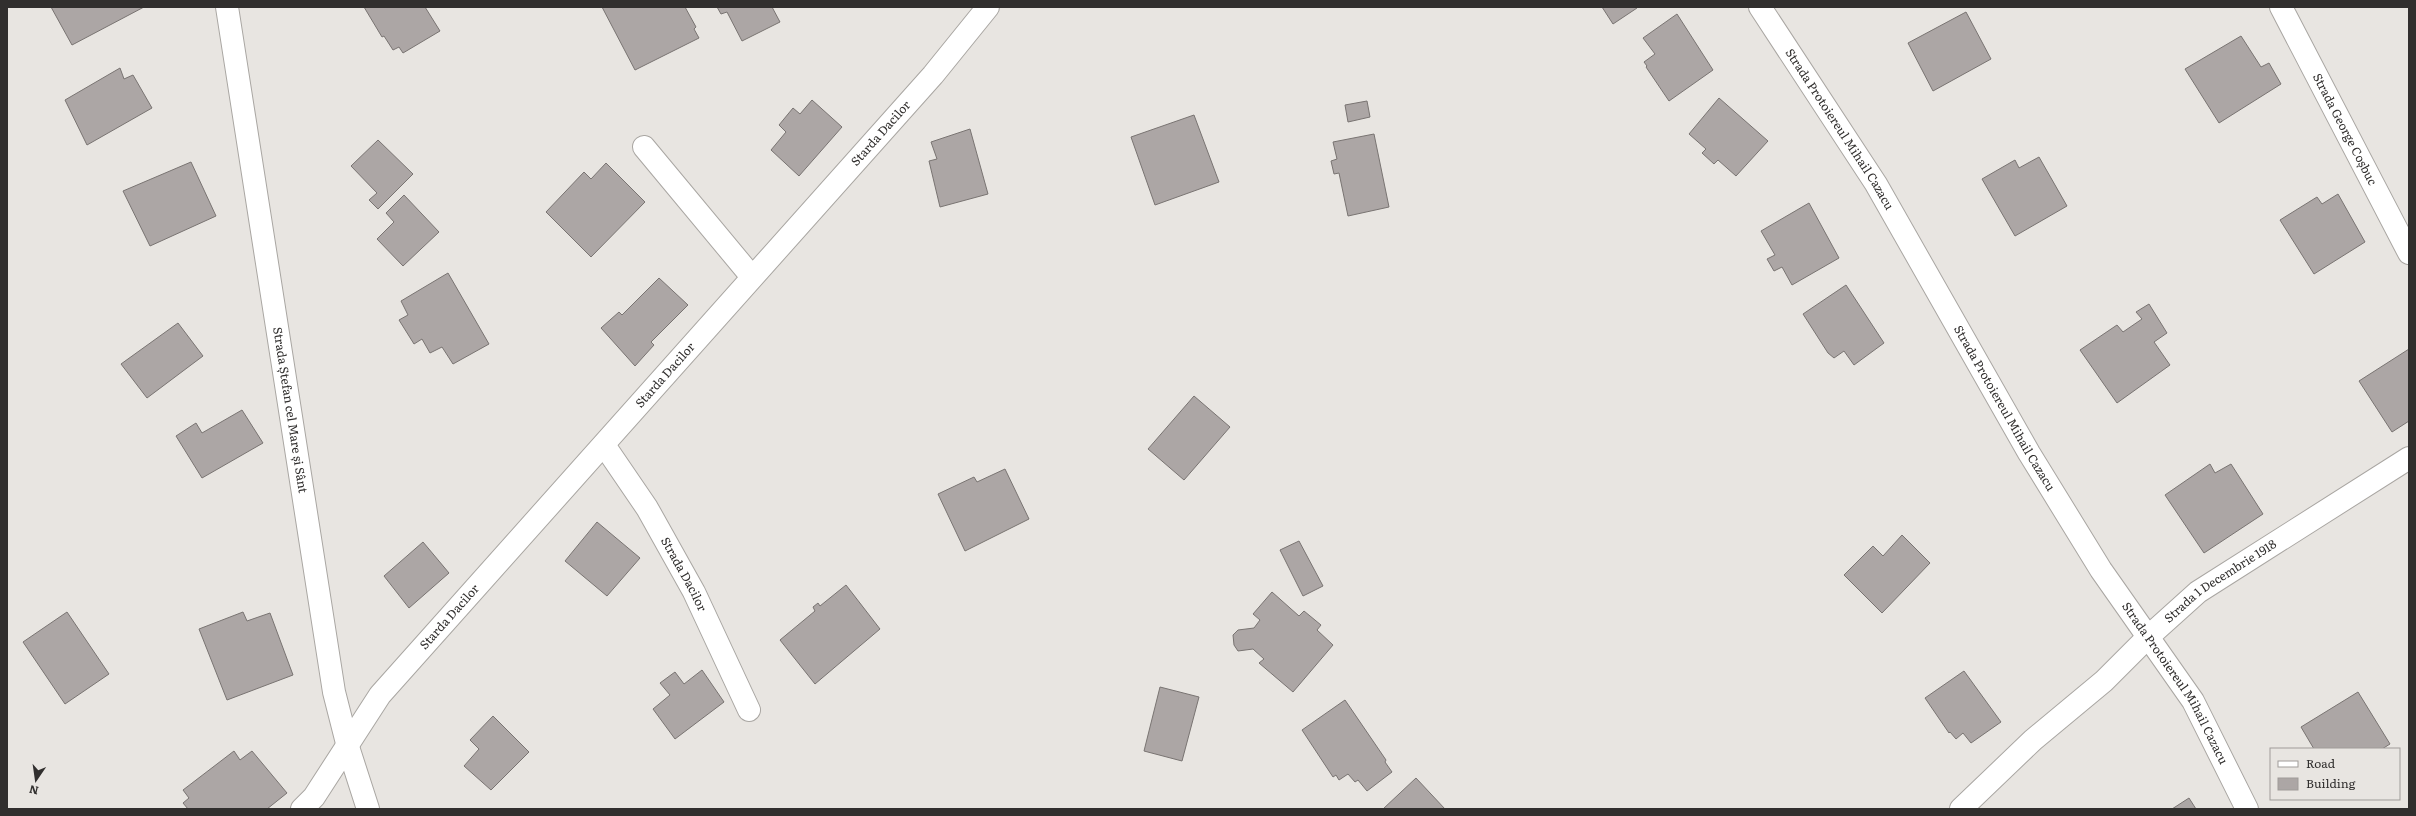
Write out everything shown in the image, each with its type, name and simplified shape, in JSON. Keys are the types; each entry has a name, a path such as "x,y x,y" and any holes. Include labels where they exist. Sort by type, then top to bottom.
{"street":[{"name":"Strada Ștefan cel Mare și Sânt","path":"227,7 333,685 348,747 368,809"},
{"name":"Starda Dacilor","path":"348,747 380,695 932,75 988,7"},
{"name":"Strada Protoiereul Mihail Cazacu","path":"1760,7 1876,184 2029,453 2102,570 2192,701 2247,809"},
{"name":"Strada George Coșbuc","path":"2281,7 2409,253"},
{"path":"644,147 752,277"},
{"name":"Strada Dacilor","path":"604,445 647,508 694,592 749,710"},
{"name":"Strada 1 Decembrie 1918","path":"1961,809 2033,740 2104,680 2148,637 2198,592 2409,458"},
{"path":"302,809 314,797 348,747"}],"building":[{"path":"51,7 144,7 72,45"},
{"path":"364,7 425,7 440,31 403,53 399,47 393,50 384,36 382,37"},
{"path":"602,7 685,7 696,27 694,29 699,38 635,70"},
{"path":"717,7 772,7 780,22 742,41 727,12 721,14"},
{"path":"1602,7 1636,7 1637,8 1613,24"},
{"path":"1966,12 1991,59 1933,91 1908,43"},
{"path":"1677,14 1713,70 1669,101 1646,67 1647,66 1644,62 1655,54 1643,38"},
{"path":"2241,36 2261,67 2269,63 2281,84 2219,123 2185,69"},
{"path":"120,68 124,79 133,75 152,108 87,145 65,100"},
{"path":"1719,98 1768,141 1736,176 1718,160 1714,164 1702,153 1706,149 1689,134"},
{"path":"812,100 842,127 799,176 771,150 786,132 779,125 793,108 800,114"},
{"path":"1367,101 1370,117 1348,122 1345,105"},
{"path":"1194,115 1219,182 1155,205 1131,137"},
{"path":"970,129 988,194 940,207 929,161 937,159 931,142"},
{"path":"1374,134 1389,207 1348,216 1339,173 1334,174 1331,161 1337,159 1333,142"},
{"path":"378,140 413,174 378,209 369,200 377,193 351,166"},
{"path":"2039,157 2067,206 2015,236 1982,179 2015,160 2019,168"},
{"path":"191,162 216,216 150,246 123,191"},
{"path":"606,163 645,202 591,257 546,212 584,172 591,179"},
{"path":"2338,194 2365,242 2314,274 2280,220 2317,197 2322,204"},
{"path":"404,195 439,232 403,266 377,239 394,222 386,213"},
{"path":"1809,203 1839,258 1792,285 1782,267 1774,271 1767,259 1775,255 1761,231"},
{"path":"448,273 489,344 453,364 442,347 430,353 422,339 414,344 399,320 408,315 401,301"},
{"path":"659,278 688,305 651,342 654,345 635,366 601,328 619,312 622,315"},
{"path":"1846,285 1884,343 1854,365 1844,351 1834,358 1828,353 1803,314"},
{"path":"2149,304 2167,333 2154,342 2170,365 2117,403 2080,350 2117,325 2123,332 2142,319 2136,312"},
{"path":"178,323 203,356 147,398 121,364"},
{"path":"2409,349 2409,421 2392,432 2359,381"},
{"path":"1194,396 1230,427 1184,480 1148,449"},
{"path":"242,410 263,443 202,478 176,436 196,423 202,433"},
{"path":"2210,464 2215,473 2231,464 2263,514 2204,553 2165,495"},
{"path":"1005,469 1029,519 965,551 938,494 974,477 977,482"},
{"path":"597,522 640,558 607,596 565,561"},
{"path":"1902,535 1930,563 1882,613 1844,575 1873,546 1883,556"},
{"path":"1299,541 1323,586 1303,596 1280,550"},
{"path":"423,542 449,573 409,608 384,576"},
{"path":"846,585 880,629 815,684 780,640 815,611 813,607 818,603 820,606"},
{"path":"1272,592 1299,616 1304,611 1321,625 1317,630 1333,645 1293,692 1259,663 1264,659 1253,649 1238,651 1234,645 1233,635 1238,630 1254,628 1260,620 1253,614"},
{"path":"67,612 109,674 65,704 23,642"},
{"path":"243,612 247,621 270,613 293,675 227,700 199,629"},
{"path":"702,670 724,702 675,739 653,709 670,695 660,683 675,672 684,684"},
{"path":"1964,671 2001,722 1971,743 1963,733 1956,739 1950,732 1949,733 1925,698"},
{"path":"1160,687 1199,697 1182,761 1144,751"},
{"path":"2358,692 2390,744 2384,748 2313,748 2301,727"},
{"path":"1345,700 1386,760 1385,762 1392,772 1367,791 1358,780 1355,782 1348,774 1339,780 1336,775 1333,777 1302,730"},
{"path":"493,716 529,752 491,790 464,766 479,749 470,740"},
{"path":"234,751 240,760 252,751 287,793 267,809 188,809 183,803 189,798 183,790"},
{"path":"1416,778 1445,809 1383,809"},
{"path":"2189,798 2196,809 2172,809"}]}
